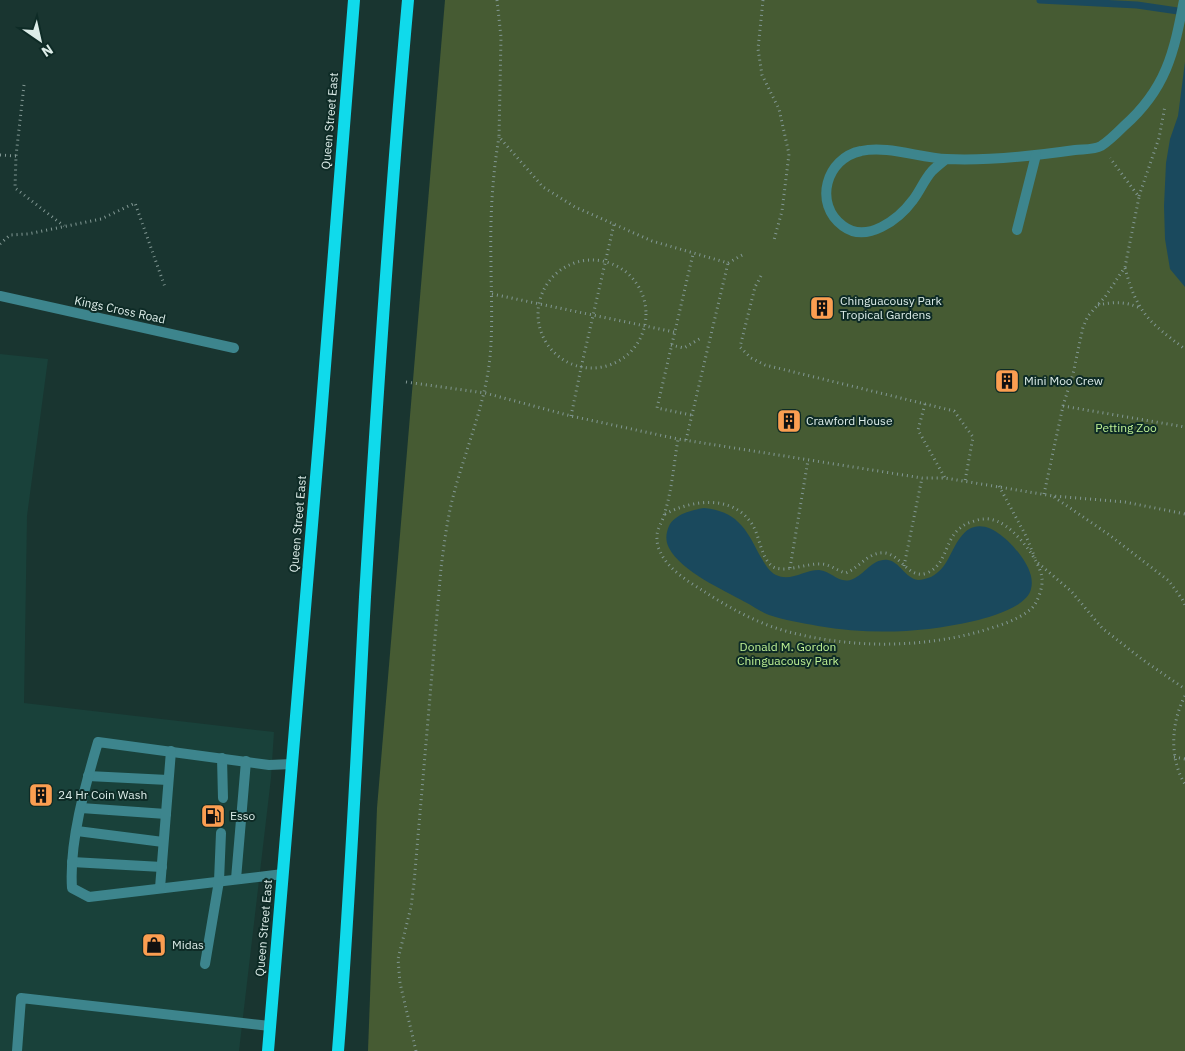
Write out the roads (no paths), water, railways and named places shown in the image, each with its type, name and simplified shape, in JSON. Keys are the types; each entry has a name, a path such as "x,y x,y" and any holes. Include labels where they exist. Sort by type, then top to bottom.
{"main road":[{"name":"Queen Street East","path":"268,1051 354,0"},
{"path":"338,1051 394,166 408,0"}],"street":[{"path":"946,159 932,171 902,212 887,224 870,232 857,232 845,228 835,220 828,209 825,196 828,182 835,168 846,158 859,151 874,149 946,159 1001,158 1099,147 1126,124 1153,94 1170,63 1184,0"},
{"path":"1017,230 1036,155"},
{"name":"Kings Cross Road","path":"0,296 234,348"},
{"path":"283,874 89,897 72,888 72,862 80,808 98,742 269,765 292,764"},
{"path":"160,888 171,751"},
{"path":"222,758 223,798"},
{"path":"236,879 246,761"},
{"path":"88,776 168,780"},
{"path":"80,808 166,814"},
{"path":"77,831 163,842"},
{"path":"205,964 219,881 221,833"},
{"path":"72,862 162,867"},
{"path":"17,1051 22,998 270,1026"}],"water":[{"path":"1185,62 1185,287 1170,269 1165,239 1164,206 1166,163 1170,139 1178,116"},
{"path":"704,508 724,513 739,522 768,569 782,577 819,570 840,579 848,580 857,577 878,561 888,560 896,564 913,579 923,579 931,577 941,569 960,538 968,530 976,526 984,527 1001,535 1021,556 1030,572 1032,580 1031,589 1023,601 1007,610 974,621 935,628 877,632 857,631 818,626 781,618 763,612 703,579 675,557 667,542 669,526 675,518 684,513"}],"waterway":[{"path":"1040,0 1137,5 1185,12"}],"place":[{"name":"Chinguacousy Park Tropical Gardens","path":"822,308"},
{"name":"Mini Moo Crew","path":"1007,381"},
{"name":"Crawford House","path":"789,421"},
{"name":"24 Hr Coin Wash","path":"41,795"},
{"name":"Esso","path":"213,816"},
{"name":"Midas","path":"154,945"}],"park label":[{"name":"Petting Zoo","path":"1126,428"},
{"name":"Donald M. Gordon Chinguacousy Park","path":"788,654"}]}
